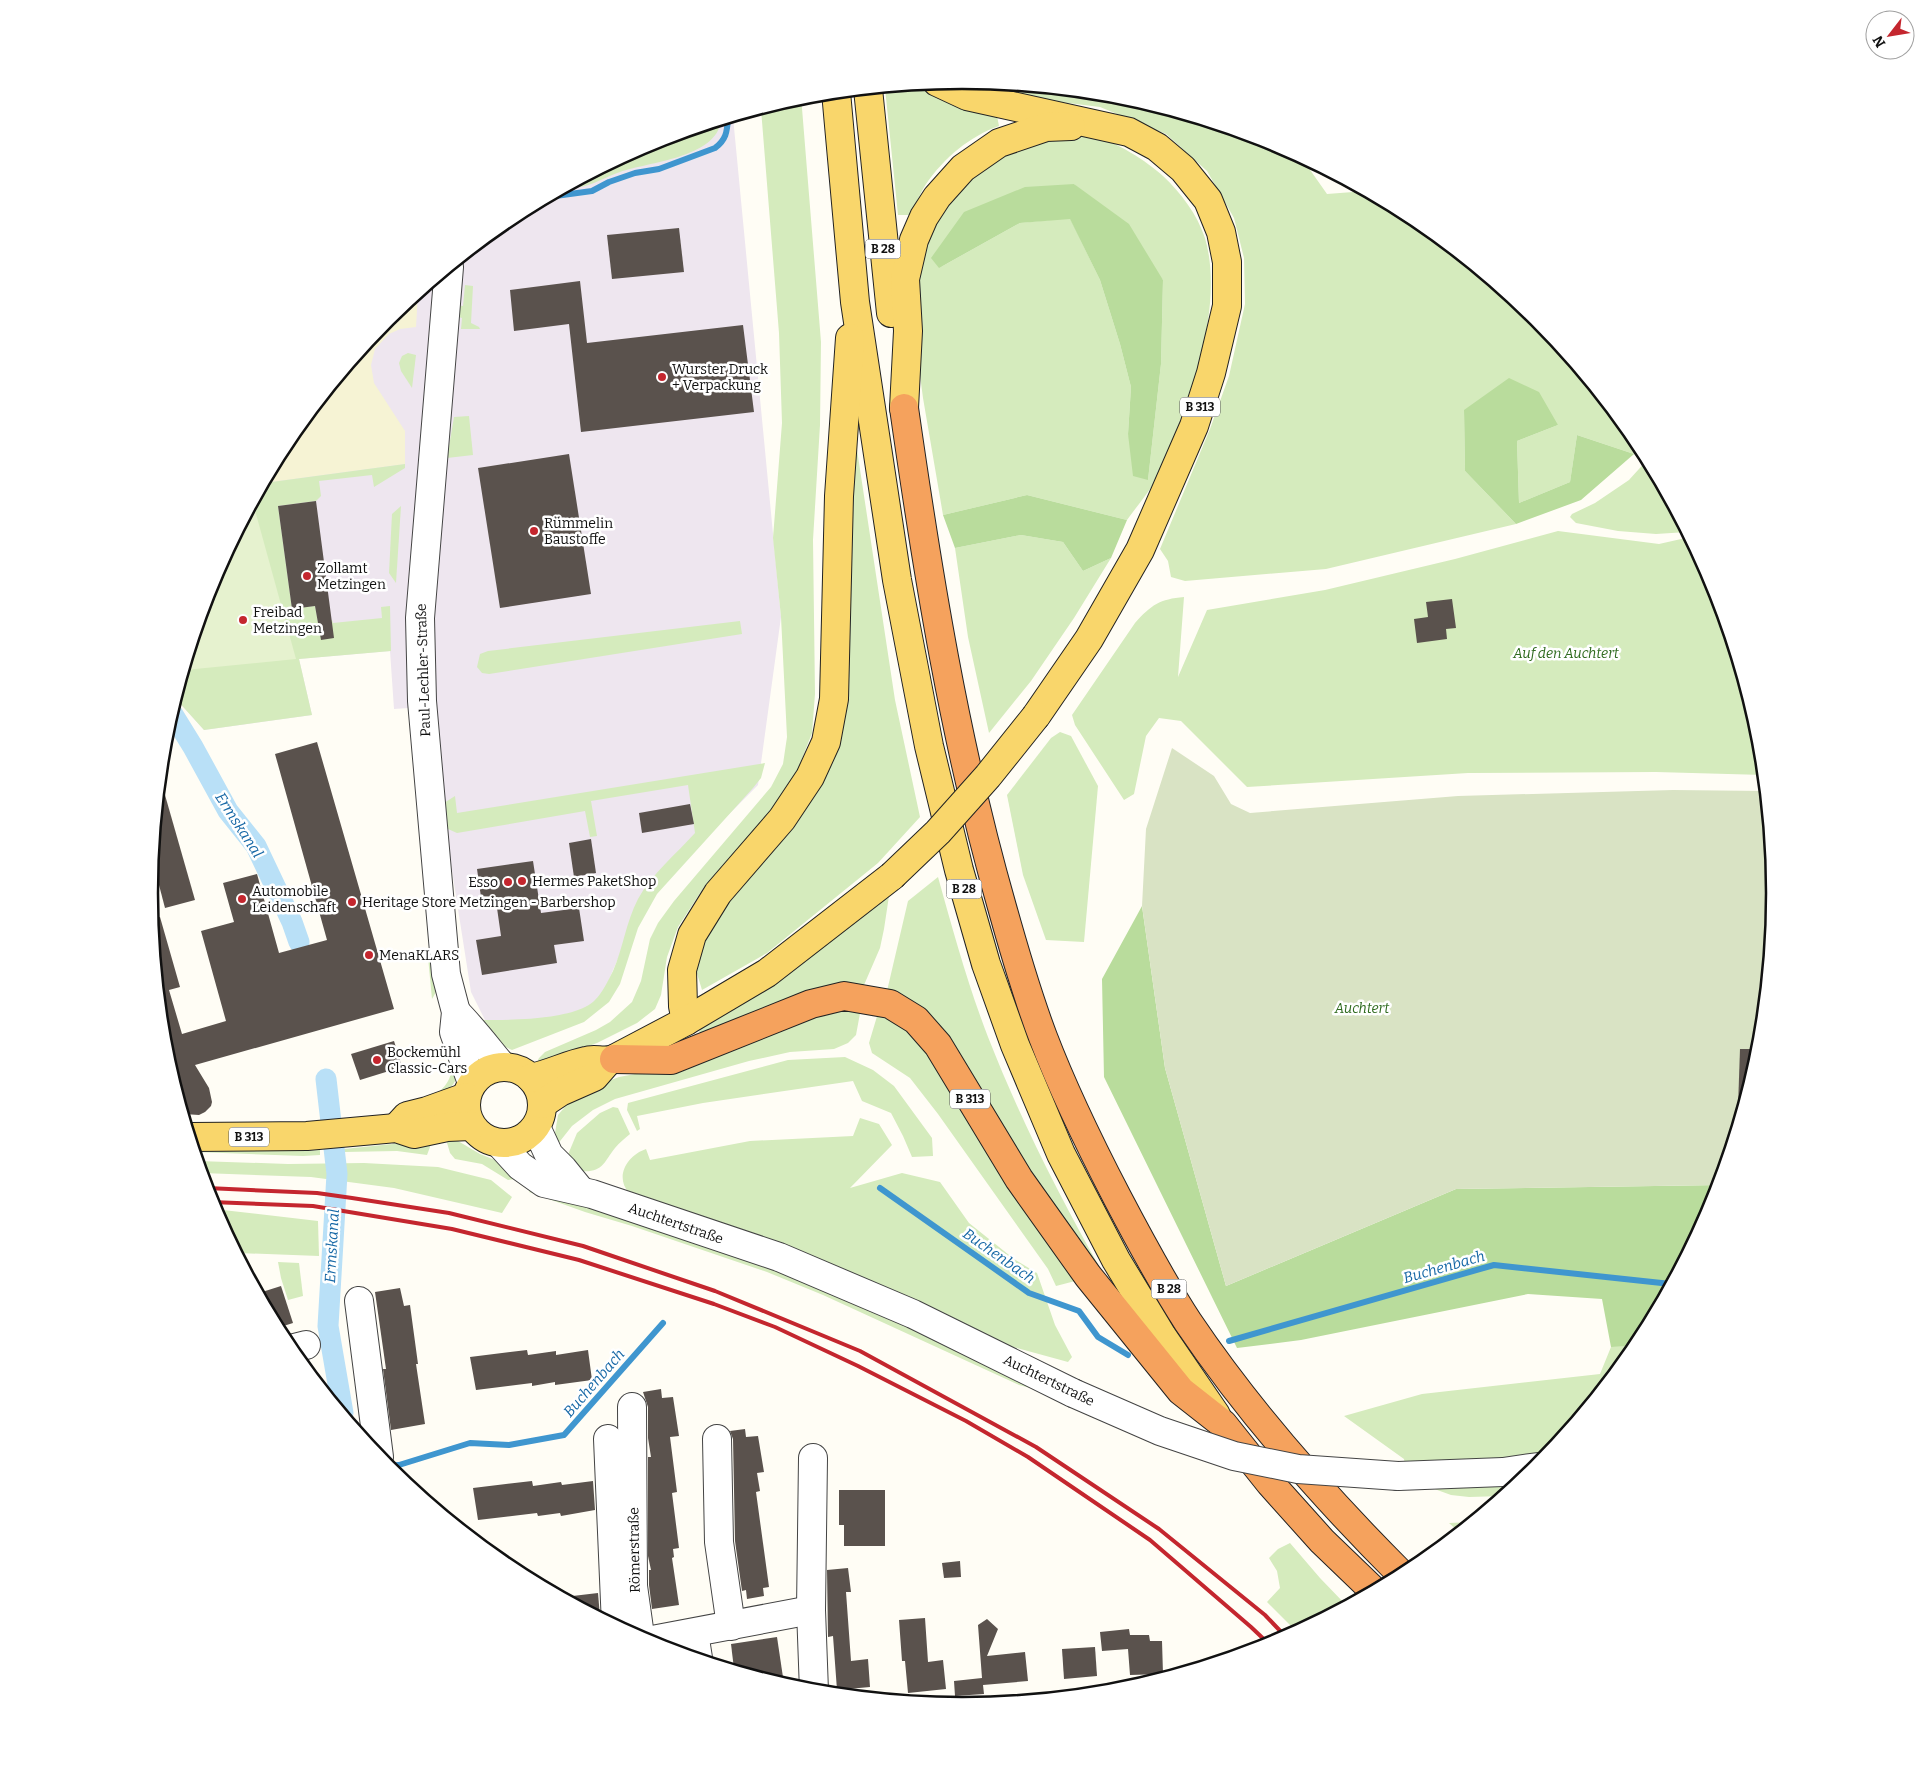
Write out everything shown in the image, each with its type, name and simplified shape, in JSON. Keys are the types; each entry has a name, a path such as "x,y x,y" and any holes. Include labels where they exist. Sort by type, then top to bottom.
{"highway":[{"name":"B 28","path":"904,408 929,582 957,728 986,851 1015,954 1043,1037 1089,1142 1144,1248 1188,1321 1250,1408 1347,1520 1397,1570"},
{"name":"B 313","path":"611,1060 671,1060 811,1004 844,996 890,1004 916,1020 938,1045 1019,1179 1088,1276 1181,1391 1222,1424"},
{"name":"B 28","path":"1222,1424 1270,1483 1322,1541 1370,1587"}],"main road":[{"path":"952,89 967,96 1100,125"},
{"name":"B 28","path":"869,95 889,299 904,408"},
{"name":"B 28","path":"837,99 855,302 897,580 929,746 959,870 986,964 1015,1045 1061,1154 1121,1268 1162,1336 1222,1424"},
{"name":"B 313","path":"539,1115 560,1092 594,1077 611,1060 686,1021 767,973 892,876 944,825 988,776 1036,716 1089,639 1140,550 1194,426 1211,373 1227,306 1227,262 1222,232 1208,200 1183,168 1156,147 1129,132 1100,125 1046,127 999,144 963,168 937,197 914,240 905,280 908,332 904,408"},
{"path":"686,1021 683,1006 682,970 692,935 718,893 782,819 810,777 826,742 834,699 839,496 848,354 855,302"},
{"name":"B 313","path":"531,1078 552,1073 587,1060 611,1060"},
{"path":"396,1128 407,1116 427,1111 469,1090 486,1071 503,1067 518,1069 531,1078 538,1087 539,1115 522,1139 511,1143 499,1143 482,1137 471,1126 466,1112 469,1090"},
{"name":"B 313","path":"196,1136 307,1136 396,1128 414,1134 447,1127 471,1126"}],"street":[{"name":"Paul-Lechler-Straße","path":"448,275 420,618 422,701 446,974 456,1012 454,1032 469,1090"},
{"name":"Paul-Lechler-Straße","path":"456,1012 470,1026 503,1067"},
{"path":"539,1115 549,1155 580,1190"},
{"name":"Auchtertstraße","path":"499,1143 520,1166 544,1183 580,1190 779,1257 912,1314 1073,1393 1160,1431 1234,1456 1298,1469 1398,1476 1503,1472 1524,1469"},
{"path":"359,1301 377,1444"},
{"name":"Römerstraße","path":"632,1407 633,1586 639,1629"},
{"name":"Römerstraße","path":"608,1439 616,1618"},
{"path":"717,1439 719,1542 731,1626"},
{"path":"813,1458 811,1610 814,1683"},
{"name":"Römerstraße","path":"675,1644 696,1646 731,1626 811,1610"}],"shaded area":[{"path":"733,122 781,617 758,785 643,901 597,1007 493,1036 471,992 448,845 437,706 394,709 390,651 299,659 312,715 204,730 181,705 198,643 238,543 266,491 324,403 394,324 432,288 473,255 516,224 560,196 655,150 704,131"},
{"path":"417,302 416,327 400,329 389,334 375,349 371,365 374,383 405,431 405,464 272,482 324,403 394,324"}],"green space":[{"path":"928,90 943,99 997,116 999,126 988,130 958,149 933,174 910,215 898,215 885,93"},
{"path":"993,90 1067,96 1119,104 1171,116 1221,131 1308,168 1327,194 1357,192 1365,196 1409,224 1452,255 1493,288 1531,324 1601,403 1635,452 1634,454 1577,435 1570,482 1519,503 1517,441 1558,425 1464,410 1465,471 1516,524 1326,569 1185,581 1171,577 1168,561 1160,549 1210,429 1229,376 1245,304 1244,258 1234,218 1207,171 1166,134 1100,107 1013,96"},
{"path":"802,105 821,342 820,425 813,540 815,694 812,733 798,769 779,801 704,887 678,927 667,957 661,995 655,1009 637,1023 597,1043 540,1064 537,1062 545,1052 610,1022 632,1002 641,981 650,939 658,923 674,901 771,787 783,764 787,737 781,617 773,538 782,423 779,333 761,114"},
{"path":"719,127 716,133 707,143 694,151 679,157 632,168 576,188 655,150"},
{"path":"1048,136 1088,136 1111,142 1157,170 1182,197 1202,229 1210,262 1211,288 1209,314 1198,368 1160,473 1127,520 1027,495 943,515 923,398 914,330 916,279 932,220 967,175 1002,154","holes":["1074,184 1163,280 1161,364 1148,480 1128,434 1131,387 1120,344 1100,280 1070,218 1020,223 939,268"]},
{"path":"1074,184 1129,224 1163,280 1161,364 1148,480 1133,476 1128,434 1131,387 1100,280 1070,219 1020,223 939,268 931,258 964,212 1025,187"},
{"path":"465,285 473,286 471,323 480,329 461,329 462,318 455,316 456,305 463,306"},
{"path":"408,353 416,355 412,388 401,371 399,363 402,356"},
{"path":"1509,378 1539,392 1558,425 1517,441 1519,503 1570,482 1577,435 1634,454 1581,500 1516,524 1465,471 1464,410"},
{"path":"469,416 473,455 447,458 454,417"},
{"path":"856,443 895,700 920,817 878,863 767,953 702,990 695,967 702,939 727,898 818,784"},
{"path":"405,464 405,468 374,487 372,475 319,481 321,496 316,501 278,506 292,608 315,606 318,622 332,620 333,623 382,618 381,607 390,606 391,651 299,659 312,715 204,730 181,705 186,685 201,634 219,585 241,537 272,482"},
{"path":"1643,465 1681,532 1656,534 1618,531 1576,523 1570,517 1629,480"},
{"path":"1027,495 1127,520 1111,558 1083,571 1063,542 1021,535 955,548 943,515"},
{"path":"401,506 396,583 389,573 392,514"},
{"name":"Freibad Metzingen","path":"255,511 296,659 191,669 219,585"},
{"name":"Auf den Auchtert","path":"1558,531 1659,544 1685,538 1706,585 1724,634 1739,685 1758,775 1656,772 1468,773 1247,787 1181,721 1159,718 1146,736 1134,794 1124,800 1075,725 1072,715 1135,623 1151,607 1162,601 1184,597 1178,677 1207,610 1325,590 1455,559"},
{"path":"1021,535 1063,542 1083,571 1111,558 1074,618 1031,681 989,733 968,637 955,548"},
{"path":"740,621 742,634 489,674 482,673 477,667 480,654 488,651"},
{"path":"1060,732 1071,736 1098,786 1084,942 1046,940 1023,875 1007,795 1051,738"},
{"name":"Auchtert","path":"1172,748 1214,776 1231,804 1250,813 1458,796 1673,790 1760,791 1767,893 1765,946 1760,998 1751,1050 1739,1101 1712,1185 1456,1189 1226,1286 1165,1068 1142,906 1146,829"},
{"path":"765,763 761,778 753,788 657,894 638,928 620,984 609,1002 584,1022 512,1050 497,1043 481,1023 484,1020 542,1018 573,1012 586,1007 600,994 613,971 630,917 643,890 695,833 688,785 591,801 597,836 590,837 585,811 457,833 448,829 442,822 444,803 455,796 457,813"},
{"path":"938,877 974,998 1014,1099 1043,1161 1107,1280 887,991 908,901"},
{"path":"889,896 880,948 864,985 835,984 803,992 702,1034 699,1032 702,1027 779,981"},
{"path":"1142,906 1165,1068 1226,1286 1456,1189 1712,1185 1684,1249 1659,1295 1627,1346 1611,1347 1602,1299 1528,1294 1301,1340 1237,1348 1104,1077 1102,979"},
{"path":"428,957 436,960 439,987 432,999"},
{"path":"861,1008 856,1035 848,1043 834,1049 790,1052 749,1061 615,1099 593,1110 572,1126 557,1145 555,1133 558,1115 575,1095 587,1089 619,1077 662,1069 808,1012"},
{"path":"878,1013 913,1032 1079,1280 1056,1286 1048,1269 938,1114 910,1078 872,1053 869,1043"},
{"path":"845,1057 873,1070 894,1086 932,1138 933,1156 912,1157 891,1113 862,1101 853,1081 703,1103 637,1116 640,1129 637,1131 627,1110 628,1103 788,1060"},
{"path":"450,1061 457,1077 449,1089 435,1095 443,1088 450,1076"},
{"path":"613,1107 618,1108 630,1134 598,1169 580,1171 567,1157 577,1133 600,1113"},
{"path":"860,1118 879,1124 892,1145 850,1188 902,1173 940,1182 969,1223 1014,1259 1037,1273 1055,1325 1072,1357 1068,1362 999,1343 799,1250 642,1201 630,1194 623,1180 623,1173 629,1161 639,1152 646,1149 650,1160 750,1141 853,1136"},
{"path":"445,1136 500,1162 521,1178 508,1180 482,1164 455,1159 450,1153"},
{"path":"428,1138 430,1147 427,1155 397,1151 344,1152 344,1149"},
{"path":"200,1147 320,1150 320,1155 201,1152"},
{"path":"204,1161 288,1164 364,1163 438,1167 491,1180 512,1197 502,1213 394,1188 311,1177 209,1173"},
{"path":"532,1187 827,1286 1045,1392 1019,1385 823,1295 767,1272 529,1192"},
{"path":"223,1210 318,1221 319,1256 243,1253"},
{"path":"278,1262 299,1263 303,1296 288,1300"},
{"path":"1627,1346 1601,1383 1537,1455 1500,1460 1405,1466 1404,1459 1344,1416 1422,1394 1600,1374 1611,1347"},
{"path":"1513,1479 1495,1496 1451,1495 1429,1487"},
{"path":"1463,1522 1455,1528 1449,1523"},
{"path":"1290,1543 1343,1601 1291,1626 1267,1602 1280,1588 1277,1571 1269,1558 1278,1549"}],"building":[{"path":"679,228 684,272 612,279 607,235"},
{"name":"Wurster Druck + Verpackung","path":"580,281 587,343 743,325 754,412 581,432 569,324 514,331 510,290"},
{"name":"Rümmelin Baustoffe","path":"569,454 591,594 500,608 478,468"},
{"name":"Zollamt Metzingen","path":"316,501 334,638 321,640 315,606 292,609 278,506"},
{"path":"1452,599 1456,628 1446,629 1447,639 1417,643 1414,619 1428,617 1426,602"},
{"path":"317,742 394,1009 195,1065 209,1088 212,1102 205,1112 199,1115 190,1114 174,1050 165,998 159,917 180,987 169,990 182,1034 226,1021 201,931 234,922 223,883 257,874 279,953 327,940 275,754"},
{"path":"164,793 195,900 165,908 158,883"},
{"path":"690,804 694,824 642,833 639,813"},
{"path":"591,839 596,873 574,877 569,843"},
{"path":"533,861 541,913 579,908 584,941 554,945 557,963 482,975 476,940 501,936 496,901 482,904 477,869"},
{"name":"Bockemühl Classic-Cars","path":"394,1041 402,1067 360,1080 351,1054"},
{"path":"1740,1049 1751,1049 1739,1101 1738,1104"},
{"path":"281,1286 293,1323 285,1326 264,1291"},
{"path":"400,1288 404,1306 410,1305 425,1424 391,1430 383,1369 386,1369 375,1292"},
{"path":"527,1350 528,1355 556,1351 556,1355 588,1350 592,1380 555,1385 555,1382 532,1386 532,1383 476,1390 470,1357"},
{"path":"661,1389 662,1398 673,1397 679,1436 670,1437 677,1492 672,1493 679,1548 673,1549 674,1557 672,1558 679,1605 652,1609 649,1585 649,1570 651,1570 648,1556 648,1457 651,1457 648,1438 648,1407 643,1392"},
{"path":"745,1429 746,1437 758,1436 764,1472 757,1473 760,1491 756,1492 769,1587 763,1588 764,1596 747,1599 746,1590 742,1591 735,1541 733,1439 730,1431"},
{"path":"532,1481 533,1486 561,1482 562,1485 593,1481 595,1510 561,1516 560,1513 538,1516 537,1513 478,1520 473,1488"},
{"path":"839,1490 885,1490 885,1546 844,1546 844,1525 839,1525"},
{"path":"960,1561 961,1577 944,1578 942,1563"},
{"path":"848,1568 851,1592 846,1592 851,1661 868,1659 870,1687 850,1689 837,1687 833,1636 828,1637 827,1570"},
{"path":"598,1593 599,1610 572,1596"},
{"path":"925,1618 928,1662 943,1660 946,1689 908,1693 905,1661 902,1661 899,1620"},
{"path":"987,1619 998,1629 987,1656 1025,1652 1028,1681 983,1685 984,1694 955,1696 954,1681 982,1678 978,1625"},
{"path":"1129,1629 1130,1635 1149,1635 1150,1641 1162,1641 1163,1672 1130,1675 1128,1649 1102,1651 1100,1632"},
{"path":"777,1637 783,1677 733,1664 731,1644"},
{"path":"1095,1647 1097,1676 1064,1679 1062,1649"}],"waterway":[{"path":"562,195 592,191 609,182 635,173 659,169 715,148 722,142 727,124"},
{"name":"Ermskanal","path":"177,722 228,811 256,846 292,922 299,942"},
{"name":"Ermskanal","path":"326,1079 337,1174 328,1326 341,1403"},
{"name":"Buchenbach","path":"880,1188 1029,1293 1079,1311 1098,1337 1128,1355"},
{"name":"Buchenbach","path":"1229,1341 1494,1265 1665,1283"},
{"name":"Buchenbach","path":"397,1465 470,1443 509,1445 564,1435 663,1323"}],"railway":[{"path":"214,1188 317,1193 449,1213 583,1246 715,1291 860,1351 1036,1447 1159,1529 1265,1615 1280,1631"},
{"path":"220,1202 313,1206 452,1229 579,1260 714,1304 775,1327 858,1366 966,1421 1028,1457 1150,1540 1263,1639"}],"place":[{"name":"Wurster Druck + Verpackung","path":"662,377"},
{"name":"Rümmelin Baustoffe","path":"534,531"},
{"name":"Zollamt Metzingen","path":"307,576"},
{"name":"Freibad Metzingen","path":"243,620"},
{"name":"Hermes PaketShop","path":"522,881"},
{"name":"Esso","path":"508,882"},
{"name":"Automobile Leidenschaft","path":"242,899"},
{"name":"Heritage Store Metzingen - Barbershop","path":"352,902"},
{"name":"MenaKLARS","path":"369,955"},
{"name":"Bockemühl Classic-Cars","path":"377,1060"}]}
